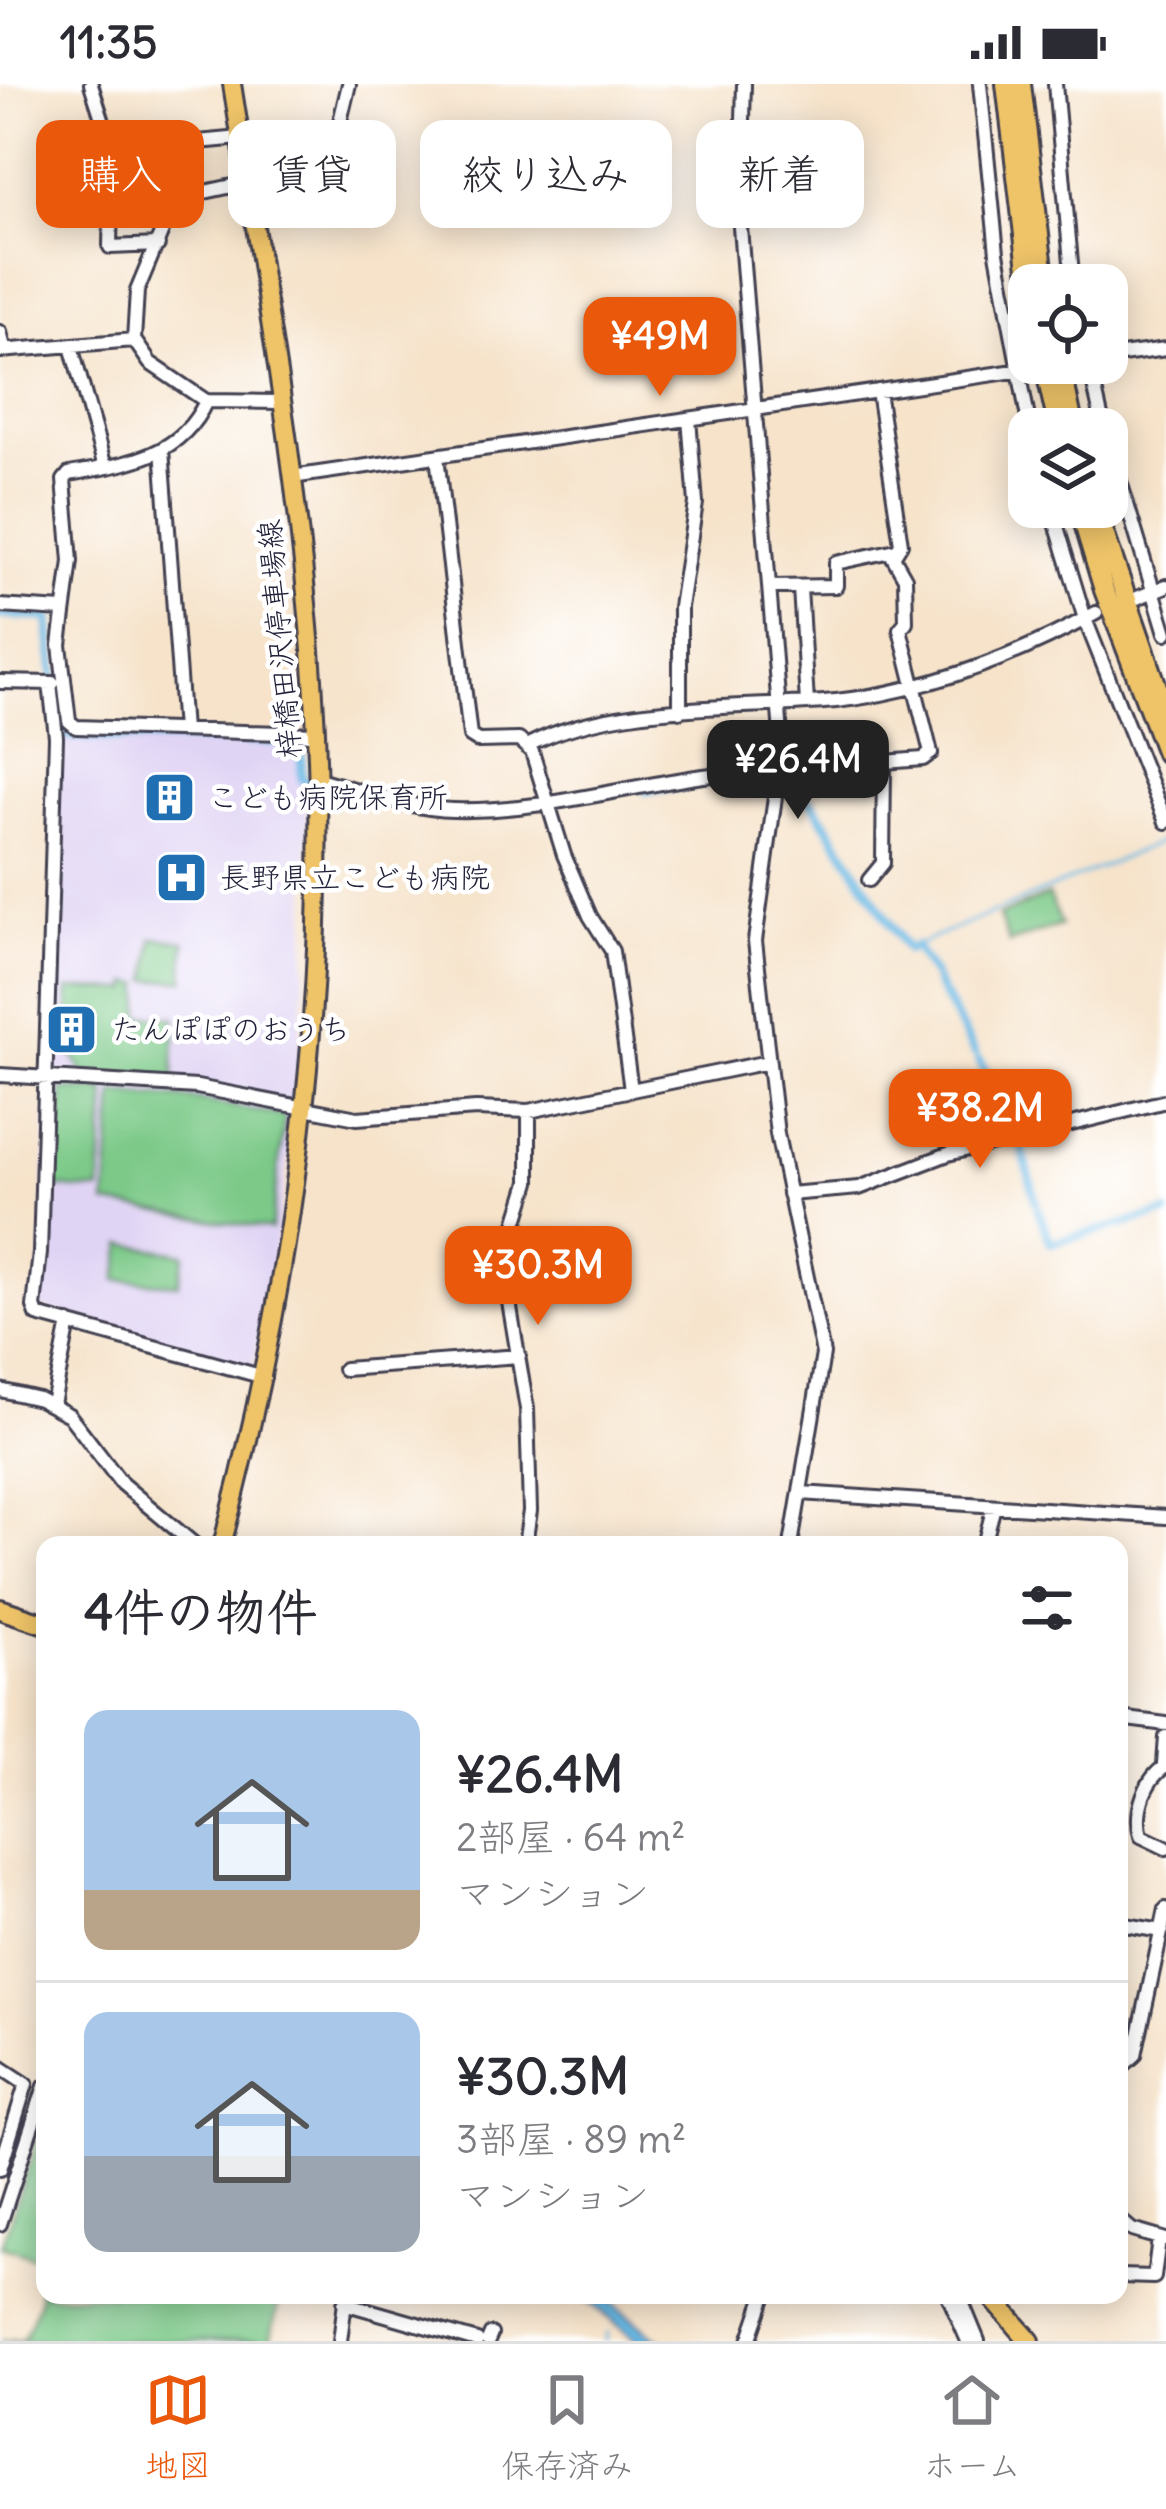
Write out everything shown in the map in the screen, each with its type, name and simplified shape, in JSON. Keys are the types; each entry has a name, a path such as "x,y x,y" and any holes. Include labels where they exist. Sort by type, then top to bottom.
{"highway":[{"path":"1006,84 1027,264"},
{"path":"1021,84 1042,264"},
{"path":"1085,528 1166,753"},
{"path":"1102,528 1166,713"},
{"path":"0,1610 36,1621"},
{"path":"998,2304 1033,2341"},
{"path":"1010,2304 1033,2341"}],"main road":[{"name":"梓橋田沢停車場線","path":"232,84 238,120"},
{"name":"梓橋田沢停車場線","path":"224,1536 263,1377 305,1108 317,912 316,734 292,477 254,228"}],"street":[{"path":"91,84 102,120"},
{"path":"341,120 349,84"},
{"path":"744,84 739,186 782,770 755,920 768,1063 789,1194 823,1354 793,1536"},
{"path":"980,84 1008,312"},
{"path":"1055,84 1071,264"},
{"path":"228,186 185,196 169,214 137,291 134,340 150,363 206,400 281,402"},
{"path":"110,228 110,248 158,245"},
{"path":"0,332 2,351 134,340"},
{"path":"71,346 105,467"},
{"path":"1128,354 1166,349"},
{"path":"292,477 1008,372"},
{"path":"770,587 836,586 836,563 896,550 901,544 878,391"},
{"path":"206,400 187,433 163,449 138,461 64,480 71,561 57,683 34,1307 37,1315 263,1377"},
{"path":"680,711 680,607 696,517 689,419"},
{"path":"163,449 183,730"},
{"path":"437,456 470,736 478,741 510,738 528,745 584,727 680,711 807,703 912,688 1091,616"},
{"path":"1128,510 1166,633"},
{"path":"1059,528 1166,822"},
{"path":"869,880 883,863 884,762 923,759 931,753 900,629 906,622 905,578 896,568 896,550"},
{"path":"1137,598 1166,586"},
{"path":"800,588 807,703"},
{"path":"0,606 63,610"},
{"path":"0,682 57,683"},
{"path":"57,683 69,721 76,728 316,734"},
{"path":"528,745 590,916 612,951 631,1090"},
{"path":"318,779 445,810 598,796 726,772 782,770"},
{"path":"0,1075 197,1087 357,1118 476,1109 529,1112 768,1063"},
{"path":"789,1194 859,1188 948,1154 1166,1101"},
{"path":"526,1536 528,1425 503,1266 529,1182 529,1112"},
{"path":"52,1404 69,1323"},
{"path":"344,1369 518,1356"},
{"path":"0,1390 52,1404 81,1428 122,1484 184,1536"},
{"path":"801,1493 1166,1517"},
{"path":"986,1536 994,1506"},
{"path":"1128,1719 1166,1724"},
{"path":"1166,1737 1165,1765 1150,1782 1138,1815 1141,1836 1166,1848"},
{"path":"1128,2061 1135,2055 1166,1909"},
{"path":"1128,1926 1163,1936"},
{"path":"0,2067 26,2084 0,2169"},
{"path":"0,2223 36,2113"},
{"path":"1128,2223 1163,2240 1154,2278 1128,2277"},
{"path":"340,2341 344,2304"},
{"path":"362,2304 485,2339"},
{"path":"748,2341 762,2304"},
{"path":"952,2304 968,2341"},
{"path":"962,2304 978,2341"}],"shaded area":[{"name":"長野県立こども病院","path":"59,738 299,746 301,782 308,786 306,960 296,1103 51,1073"},
{"path":"48,1083 199,1091 290,1111 294,1117 278,1232 253,1370 39,1307"}],"green space":[{"path":"1048,895 1061,925 1009,943 999,916"},
{"path":"153,938 185,941 184,980 149,980"},
{"path":"130,983 141,984 141,1016 175,1017 174,1081 84,1074 69,1049 81,1043 81,1018 69,1018 69,989 129,990"},
{"path":"63,1089 106,1091 100,1191 54,1187"},
{"path":"114,1093 195,1099 285,1116 271,1229 106,1204"},
{"path":"123,1244 185,1254 178,1284 117,1280"},
{"path":"36,2145 36,2258 1,2246"},
{"path":"38,2304 278,2304 270,2341 0,2341 23,2339"}],"water":[{"path":"592,2304 613,2304 660,2341 637,2341"}],"waterway":[{"path":"0,615 49,618 54,678"},
{"path":"61,729 61,736 145,738"},
{"path":"152,738 301,742 302,779 308,783"},
{"path":"646,791 730,779"},
{"path":"785,779 814,805 907,950"},
{"path":"328,788 348,793"},
{"path":"446,815 489,814"},
{"path":"917,945 1165,840"},
{"path":"914,946 933,975"},
{"path":"936,982 975,1053"},
{"path":"979,1060 1018,1131"},
{"path":"1021,1143 1036,1202"},
{"path":"1038,1210 1051,1243 1166,1213"},
{"path":"605,2341 608,2333"}],"place":[{"name":"こども病院保育所","path":"169,798"},
{"name":"長野県立こども病院","path":"181,878"},
{"name":"たんぽぽのおうち","path":"72,1030"}]}
